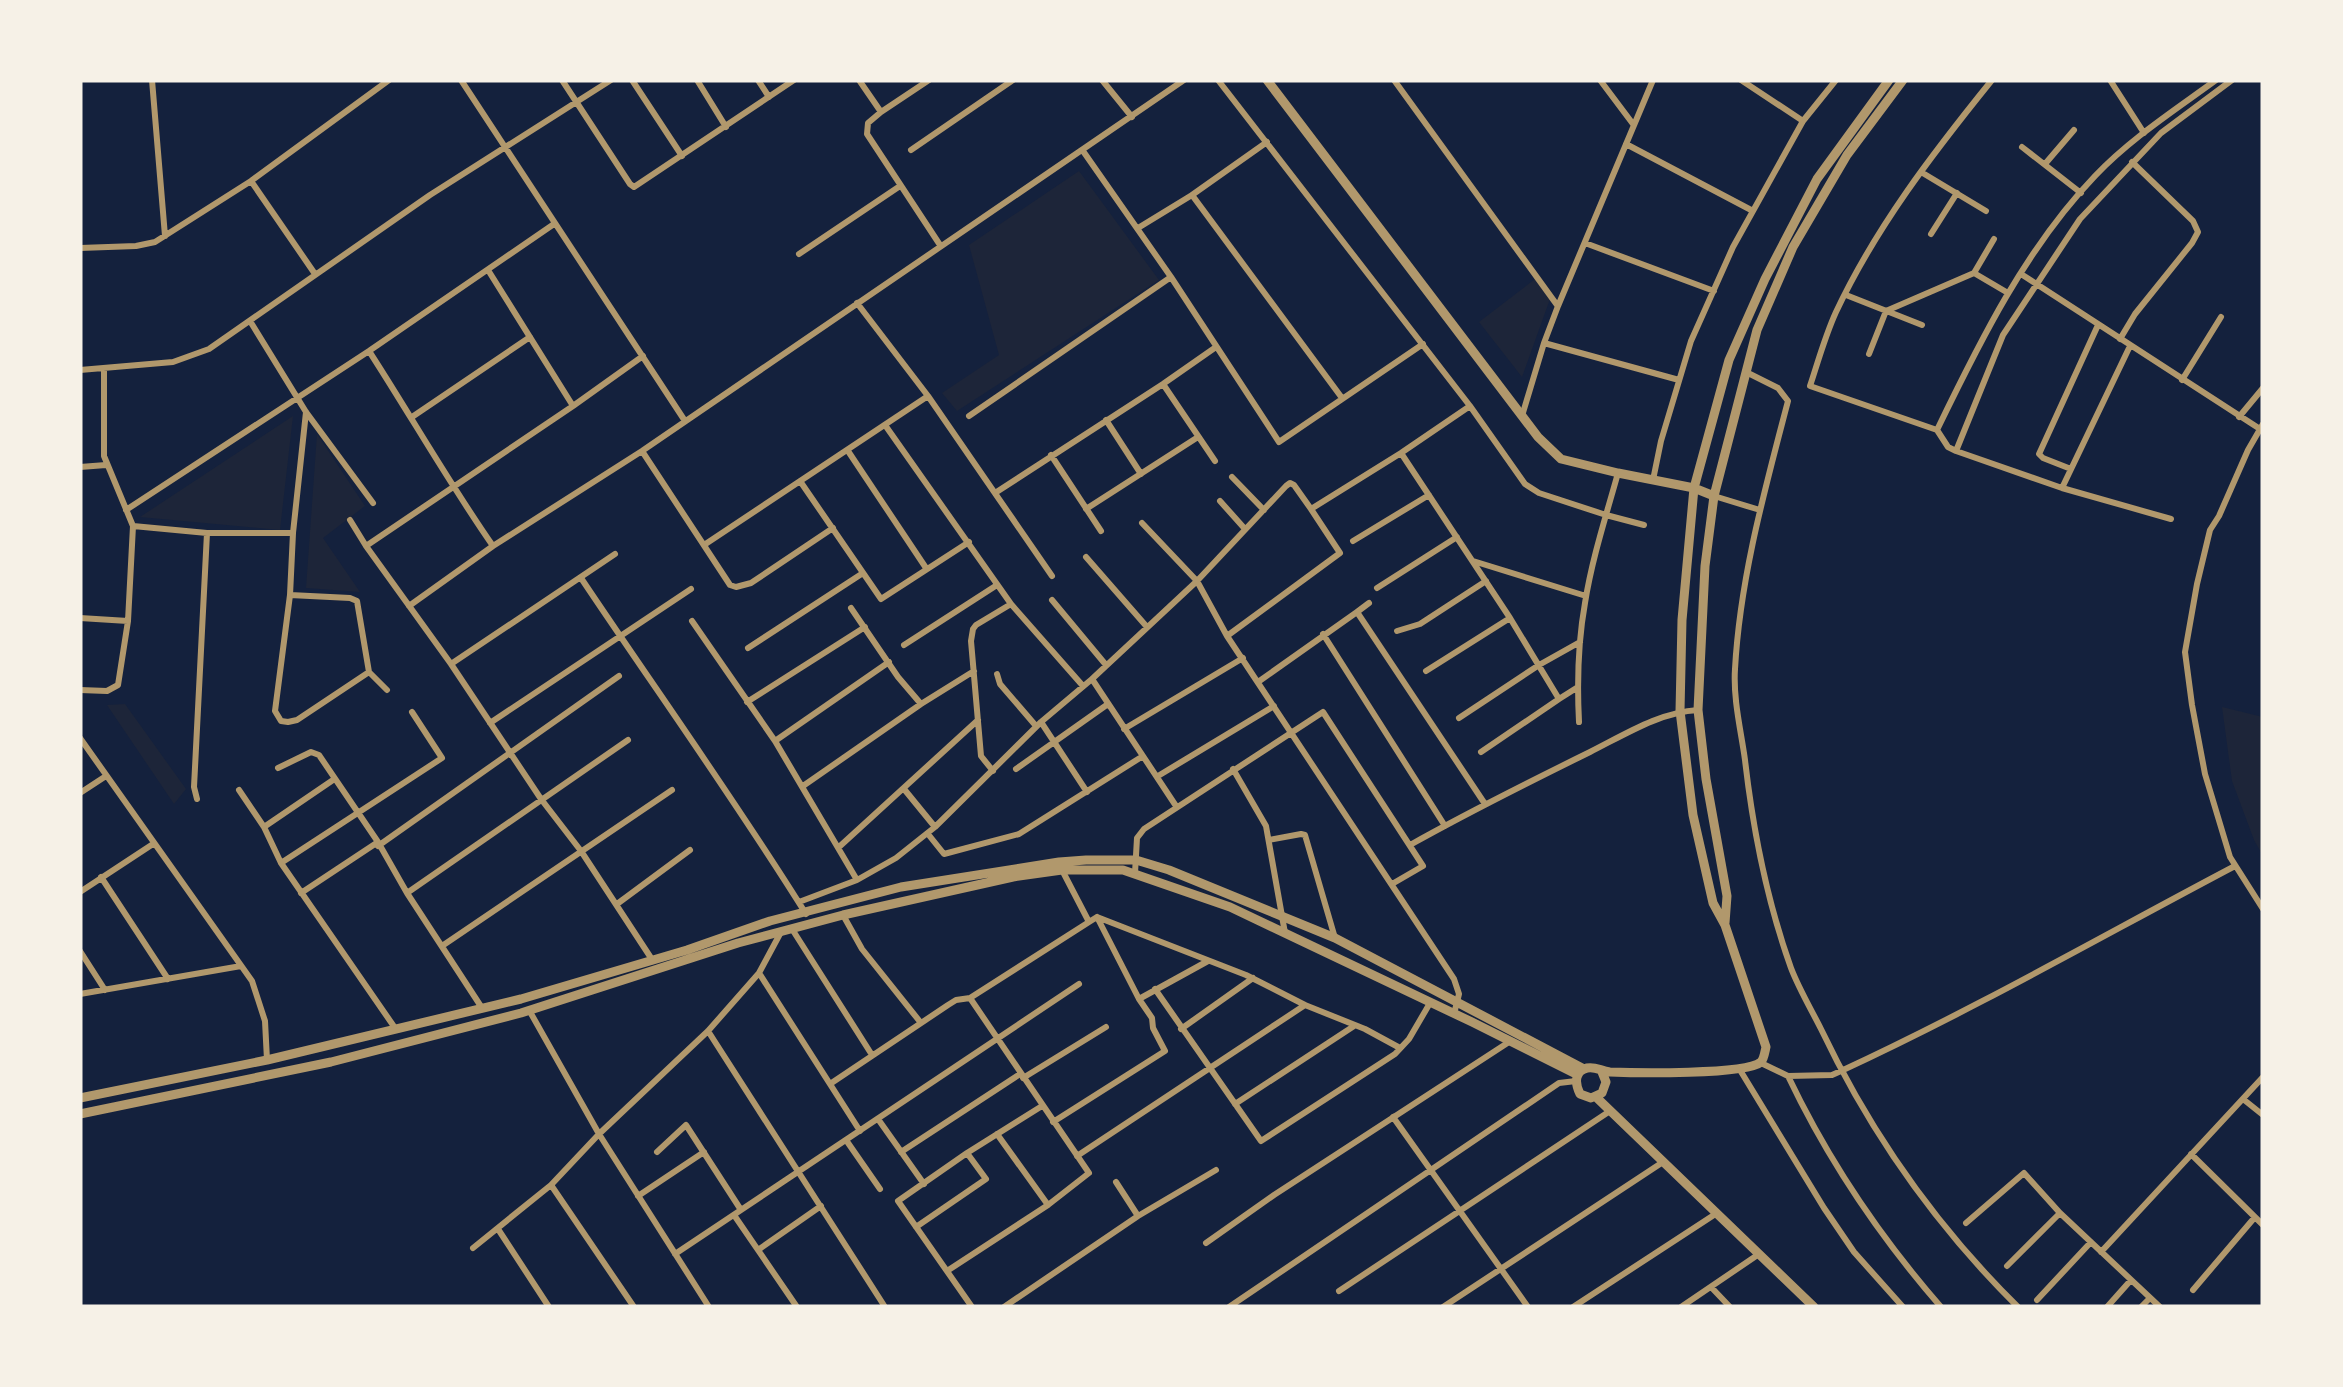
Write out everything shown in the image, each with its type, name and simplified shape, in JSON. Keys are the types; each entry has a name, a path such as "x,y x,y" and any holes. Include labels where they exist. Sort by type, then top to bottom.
{"street":[{"path":"152,80 165,236"},
{"path":"80,248 155,242 250,180 389,80"},
{"path":"461,80 686,421"},
{"path":"562,80 632,186 637,187 794,80"},
{"path":"80,370 182,360 209,348 430,195 612,80"},
{"path":"632,80 682,156"},
{"path":"697,80 726,127"},
{"path":"758,80 770,98"},
{"path":"860,80 881,112"},
{"path":"929,80 868,123 866,134 940,245"},
{"path":"910,150 1013,80"},
{"path":"1102,80 1132,117"},
{"path":"409,606 1184,80"},
{"path":"1218,80 1423,344 1525,484 1539,493 1644,525"},
{"path":"1267,80 1538,437 1561,459 1694,488 1760,510"},
{"path":"1394,80 1558,306"},
{"path":"1600,80 1633,124"},
{"path":"1522,416 1558,306 1653,80"},
{"path":"1742,80 1803,122"},
{"path":"1653,480 1679,380 1714,292 1753,211 1803,122 1836,80"},
{"path":"1230,1307 1559,1083 1591,1067 1602,1072 1740,1070 1760,1062 1766,1047 1725,926 1712,903 1693,815 1680,711 1682,620 1694,488 1729,360 1764,279 1816,179 1889,80"},
{"path":"1725,926 1727,896 1698,710 1705,566 1714,496 1757,330 1794,247 1847,155 1903,80"},
{"path":"1992,80 1886,220 1836,314 1810,386 1936,430 1956,451 2062,488 2170,518"},
{"path":"2110,80 2144,133"},
{"path":"1936,430 2008,293 2049,232 2096,175 2144,133 2216,80"},
{"path":"1956,451 2003,336 2080,219 2161,133 2232,80"},
{"path":"2045,164 2074,130"},
{"path":"1138,228 1267,142"},
{"path":"1626,144 1753,211"},
{"path":"2022,147 2081,193"},
{"path":"1084,151 1279,442 1423,344"},
{"path":"2120,339 2198,232 2193,221 2132,162"},
{"path":"1921,172 1986,211"},
{"path":"250,180 315,274"},
{"path":"799,254 900,186"},
{"path":"1932,234 1956,193"},
{"path":"1192,195 1342,398"},
{"path":"126,510 554,224"},
{"path":"1868,354 1886,311 1974,272 1994,239"},
{"path":"1585,243 1714,292"},
{"path":"488,270 574,406"},
{"path":"1974,272 2008,293"},
{"path":"2020,274 2239,417 2261,426 2210,530 2185,652 2205,774 2230,857 2263,910"},
{"path":"970,416 1172,277"},
{"path":"1846,295 1922,326"},
{"path":"857,303 928,396 1052,576"},
{"path":"2182,380 2220,317"},
{"path":"250,321 306,412 373,503"},
{"path":"2071,469 2039,454 2098,325"},
{"path":"412,417 530,337"},
{"path":"1544,343 1679,380"},
{"path":"2062,488 2130,346"},
{"path":"995,493 1216,347"},
{"path":"369,351 493,546"},
{"path":"366,546 644,356"},
{"path":"80,690 108,691 118,685 128,621 133,526 106,465 104,369"},
{"path":"1746,372 1778,388 1788,401 1744,587 1734,674 1749,796 1767,890 1792,970 1841,1072 1890,1154 2018,1307"},
{"path":"1162,384 1215,462"},
{"path":"2239,417 2263,388"},
{"path":"704,545 928,396"},
{"path":"1312,508 1470,406"},
{"path":"306,412 290,594 275,707 281,720 297,720 369,672"},
{"path":"1106,420 1141,474"},
{"path":"885,425 1010,604 1082,686"},
{"path":"1086,509 1198,437"},
{"path":"642,450 730,585 751,583 834,528"},
{"path":"848,451 926,568"},
{"path":"1402,453 1558,698"},
{"path":"1052,454 1100,531"},
{"path":"80,467 106,465"},
{"path":"1579,722 1586,596 1618,473"},
{"path":"1232,476 1264,510"},
{"path":"800,481 881,599 969,542"},
{"path":"80,1098 267,1060 556,990 802,907 857,880 896,858 931,831 1038,724 1197,581 1290,483 1312,508 1340,553 1228,636"},
{"path":"1353,542 1429,495"},
{"path":"1220,501 1244,529"},
{"path":"350,520 541,799 582,852 659,970"},
{"path":"1142,523 1197,581 1228,636 1458,986 1454,1014"},
{"path":"133,526 207,533 293,534"},
{"path":"197,798 194,787 207,533"},
{"path":"1377,588 1457,537"},
{"path":"451,664 614,554"},
{"path":"1086,557 1148,627"},
{"path":"1473,561 1586,596"},
{"path":"748,648 864,573"},
{"path":"581,578 812,924"},
{"path":"1398,631 1420,624 1486,581"},
{"path":"904,646 996,584"},
{"path":"490,724 691,589"},
{"path":"290,594 354,598 369,672 387,690"},
{"path":"1052,600 1106,665"},
{"path":"1258,682 1369,603"},
{"path":"993,771 981,756 971,640 973,629 1010,604"},
{"path":"851,608 920,704"},
{"path":"1357,612 1485,804"},
{"path":"80,618 128,621"},
{"path":"1426,671 1510,618"},
{"path":"692,620 775,740 857,880"},
{"path":"747,702 864,627"},
{"path":"1323,634 1445,826"},
{"path":"1458,718 1581,641"},
{"path":"1124,729 1243,658"},
{"path":"775,740 889,662"},
{"path":"803,786 974,671"},
{"path":"998,674 1000,684 1055,742 1088,792"},
{"path":"302,893 619,676"},
{"path":"1092,679 1176,806"},
{"path":"1480,752 1578,687"},
{"path":"1016,769 1108,704"},
{"path":"1158,776 1274,706"},
{"path":"1410,845 1648,723 1680,711 1698,710"},
{"path":"281,863 442,758 412,712"},
{"path":"1134,873 1137,838 1144,829 1323,712 1424,866 1392,884"},
{"path":"840,847 978,720"},
{"path":"80,738 252,981 264,1021 267,1060"},
{"path":"407,893 628,740"},
{"path":"278,768 311,752 319,755 483,1009"},
{"path":"904,789 944,854 1019,834 1143,756"},
{"path":"1232,769 1266,826 1286,934"},
{"path":"80,793 106,776"},
{"path":"264,827 334,780"},
{"path":"239,790 264,827 281,863 395,1028"},
{"path":"442,946 672,790"},
{"path":"1269,840 1305,835 1335,938"},
{"path":"80,892 153,844"},
{"path":"617,904 690,850"},
{"path":"802,907 1059,862 1136,860 1335,938 1458,1001 1579,1075"},
{"path":"1760,1062 1788,1076 1841,1072 1931,1030 2235,866"},
{"path":"1054,1122 1165,1051 1152,1018 1062,870"},
{"path":"80,1114 331,1062 529,1010 787,930 1062,870 1123,870 1230,908 1579,1075"},
{"path":"101,878 168,979"},
{"path":"843,916 862,948 920,1023"},
{"path":"1093,920 1210,960 1400,1048"},
{"path":"830,1084 956,1000 970,998 1093,920"},
{"path":"473,1248 551,1185 708,1031 759,973 787,930"},
{"path":"787,930 872,1056"},
{"path":"80,952 105,990"},
{"path":"1139,999 1210,960"},
{"path":"80,994 241,966"},
{"path":"759,973 860,1131"},
{"path":"1182,1029 1253,978"},
{"path":"675,1254 1079,984"},
{"path":"1155,990 1261,1141 1400,1048 1430,1003"},
{"path":"947,1272 1048,1205 1088,1173 970,998"},
{"path":"1077,1156 1305,1005"},
{"path":"529,1010 600,1134 709,1307"},
{"path":"1234,1105 1355,1026"},
{"path":"901,1152 1106,1027"},
{"path":"708,1031 886,1307"},
{"path":"1206,1243 1510,1041"},
{"path":"1740,1070 1844,1237 1903,1307"},
{"path":"1596,1097 1605,1088 1602,1072"},
{"path":"1579,1075 1580,1094 1596,1097 1814,1307"},
{"path":"1788,1076 1828,1155 1910,1272 1941,1307"},
{"path":"2101,1252 2263,1077"},
{"path":"2243,1099 2263,1114"},
{"path":"972,1307 898,1201 1042,1106"},
{"path":"1339,1291 1610,1110"},
{"path":"1394,1117 1528,1307"},
{"path":"878,1119 924,1184"},
{"path":"657,1152 686,1125 758,1250 797,1307"},
{"path":"996,1134 1048,1205"},
{"path":"846,1140 880,1189"},
{"path":"638,1196 704,1152"},
{"path":"916,1227 986,1179 967,1153"},
{"path":"2191,1154 2263,1225"},
{"path":"1443,1307 1664,1162"},
{"path":"1004,1307 1138,1216 1216,1170"},
{"path":"1966,1223 2024,1173 2160,1307"},
{"path":"1116,1182 1138,1216"},
{"path":"551,1185 634,1307"},
{"path":"758,1250 822,1206"},
{"path":"1573,1307 1717,1212"},
{"path":"2006,1266 2060,1212"},
{"path":"2193,1290 2255,1217"},
{"path":"498,1230 548,1307"},
{"path":"2037,1300 2091,1242"},
{"path":"1681,1307 1760,1254"},
{"path":"2107,1307 2131,1280"},
{"path":"1711,1287 1730,1307"},
{"path":"2141,1307 2150,1298"}],"shaded area":[{"path":"1079,171 1159,280 957,411 942,393 999,355 969,245"},
{"path":"1535,279 1550,299 1522,377 1479,322"},
{"path":"293,416 280,530 140,517"},
{"path":"317,434 365,506 323,538 360,592 306,588"},
{"path":"125,704 186,789 174,804 107,705"},
{"path":"2222,707 2263,717 2263,856 2232,781"}]}
